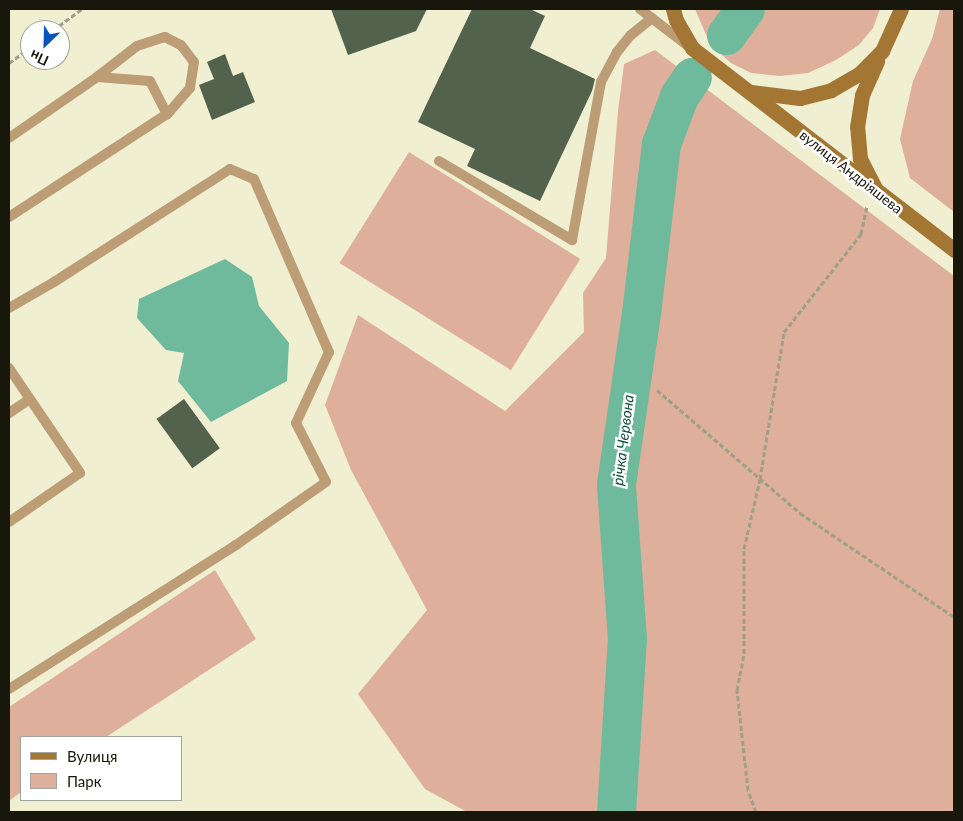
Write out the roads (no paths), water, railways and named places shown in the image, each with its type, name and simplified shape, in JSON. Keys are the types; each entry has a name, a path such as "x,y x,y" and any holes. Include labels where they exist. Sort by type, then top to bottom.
{"street":[{"path":"673,9 676,20 692,48"},
{"path":"873,196 860,159 857,128 862,95 901,9"},
{"name":"вулиця Андріяшева","path":"692,48 749,92 873,196 954,250"},
{"path":"749,92 800,98 831,90 859,74 882,51"}],"lane":[{"path":"640,9 692,48"},
{"path":"439,161 572,240 601,82 617,52 631,35 652,18"},
{"path":"9,138 97,77 137,46 165,37 181,45 194,62 190,88 167,114 9,217"},
{"path":"97,77 150,81 167,114"},
{"path":"9,308 54,282 230,168 254,179 329,352 296,424 326,482 236,545 9,689"},
{"path":"9,368 80,473 9,522"},
{"path":"9,413 30,399"}],"waterway":[{"path":"726,35 745,9"},
{"name":"річка Червона","path":"616,812 627,639 616,484 642,305 661,144 679,96 692,77"}]}
